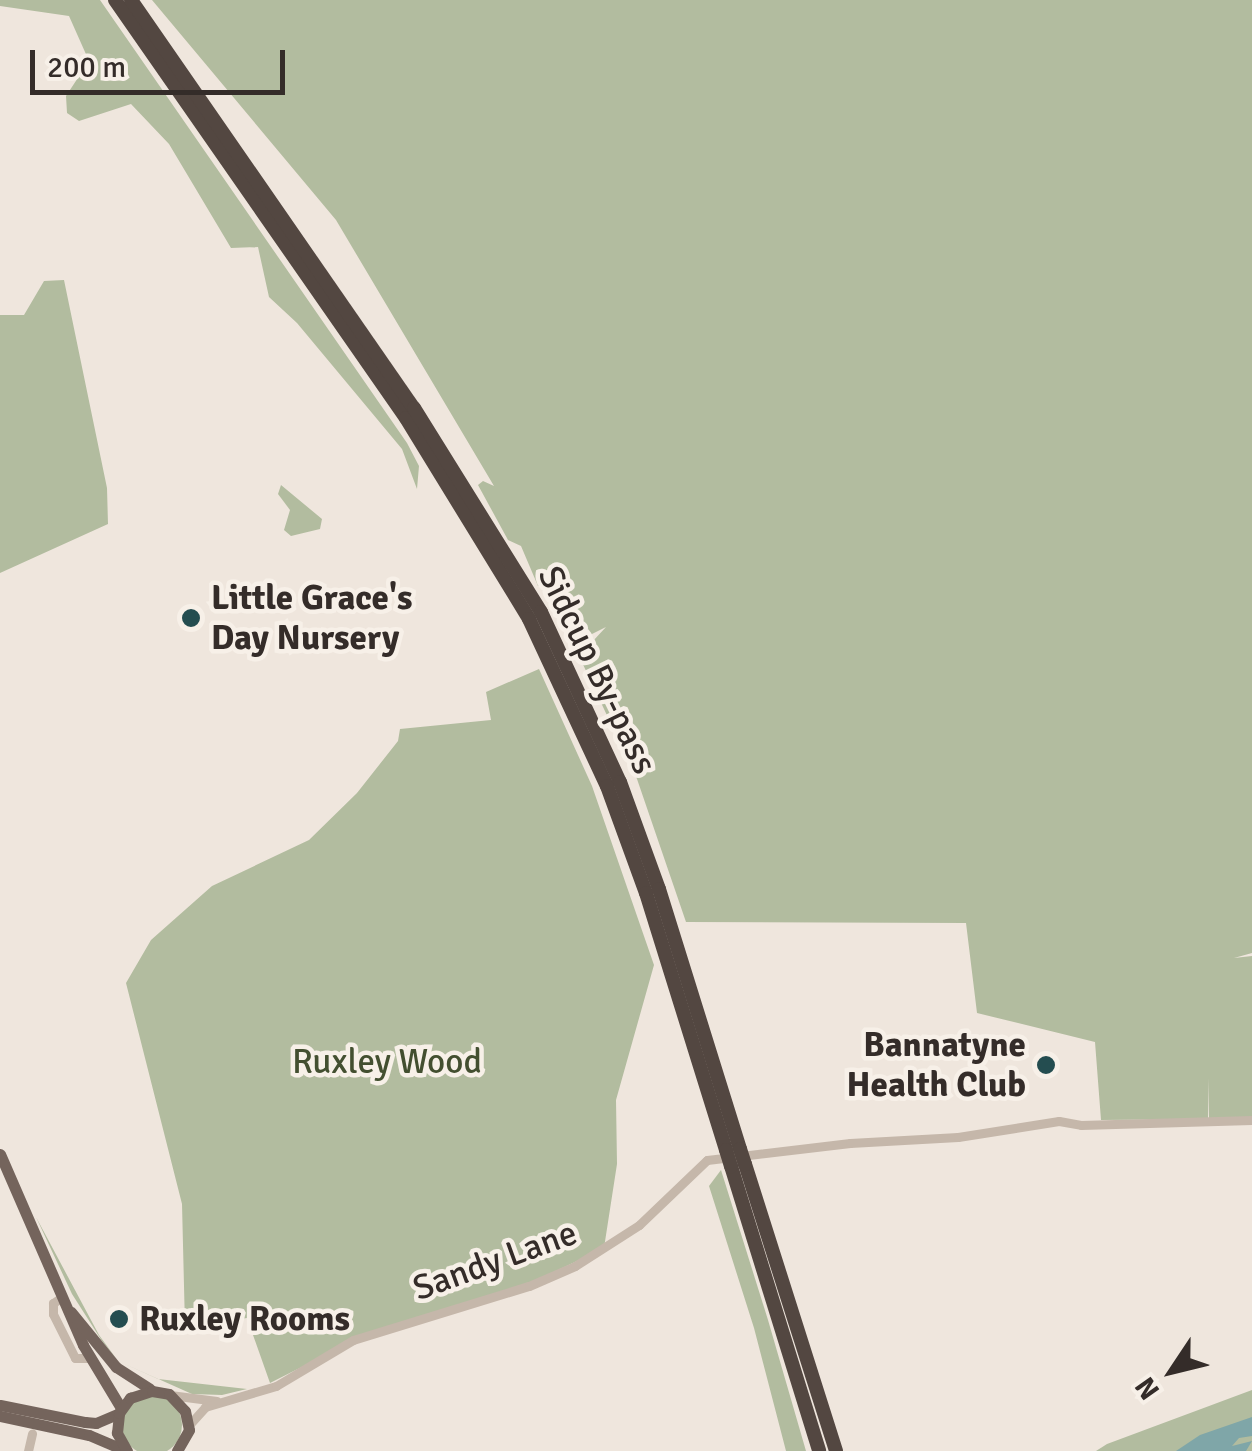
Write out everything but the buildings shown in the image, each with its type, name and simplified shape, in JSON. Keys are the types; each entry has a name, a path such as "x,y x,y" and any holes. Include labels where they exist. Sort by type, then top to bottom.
{"highway":[{"name":"Sidcup By-pass","path":"116,0 406,418 529,620 607,786 836,1451"},
{"name":"Sidcup By-pass","path":"131,0 414,408 541,612 620,782 659,889 820,1451"}],"main road":[{"path":"0,1154 90,1358 120,1410 117,1433 126,1451"},
{"path":"68,1309 116,1368 152,1390 169,1394 180,1404 193,1451"},
{"path":"0,1405 96,1423 120,1410 133,1396 152,1390"},
{"path":"0,1416 89,1436 126,1451"},
{"path":"178,1451 188,1431"}],"street":[{"name":"Sandy Lane","path":"188,1431 198,1412 217,1401 276,1386 353,1340 529,1286 575,1266 639,1225 707,1160 850,1143 958,1137 1058,1121 1081,1126 1252,1120"},
{"path":"62,1297 53,1303 53,1314 75,1358 90,1358"},
{"name":"Sandy Lane","path":"169,1394 217,1401"},
{"path":"28,1451 32,1433"}],"green space":[{"path":"0,0 100,0 407,443 419,466 417,489 402,449 297,323 269,297 258,247 231,248 169,144 131,104 79,121 67,113 66,96 89,61 69,16 0,6"},
{"path":"152,0 1252,0 1252,953 1234,958 1252,956 1252,1118 1209,1120 1209,1078 1208,1119 1101,1120 1095,1042 977,1013 966,923 686,922 637,779 579,656 606,627 570,645 566,626 551,609 544,586 538,586 521,546 508,540 478,485 483,481 494,486 336,220"},
{"path":"64,280 107,488 108,524 0,573 0,315 24,315 44,281"},
{"path":"281,485 322,519 320,529 291,536 284,530 290,510 278,494"},
{"name":"Ruxley Wood","path":"539,669 592,786 654,965 616,1100 617,1164 604,1248 529,1284 371,1332 270,1383 247,1318 185,1327 182,1204 126,983 151,940 212,886 309,840 357,793 398,741 400,729 491,720 486,692"},
{"path":"721,1170 806,1451 786,1451 754,1328 709,1186"},
{"path":"36,1217 99,1335 118,1361 102,1341 72,1294"},
{"path":"158,1379 247,1389 222,1395 192,1394"},
{"path":"1252,1390 1252,1451 1096,1451 1107,1444"},
{"path":"152,1395 173,1404 182,1425 173,1446 152,1455 131,1446 122,1425 131,1404"}],"water":[{"path":"1252,1417 1252,1436 1239,1438 1232,1446 1252,1441 1246,1451 1176,1451 1200,1435"}],"place":[{"name":"Little Grace's Day Nursery","path":"191,618"},
{"name":"Bannatyne Health Club","path":"1046,1065"},
{"name":"Ruxley Rooms","path":"119,1319"}]}
